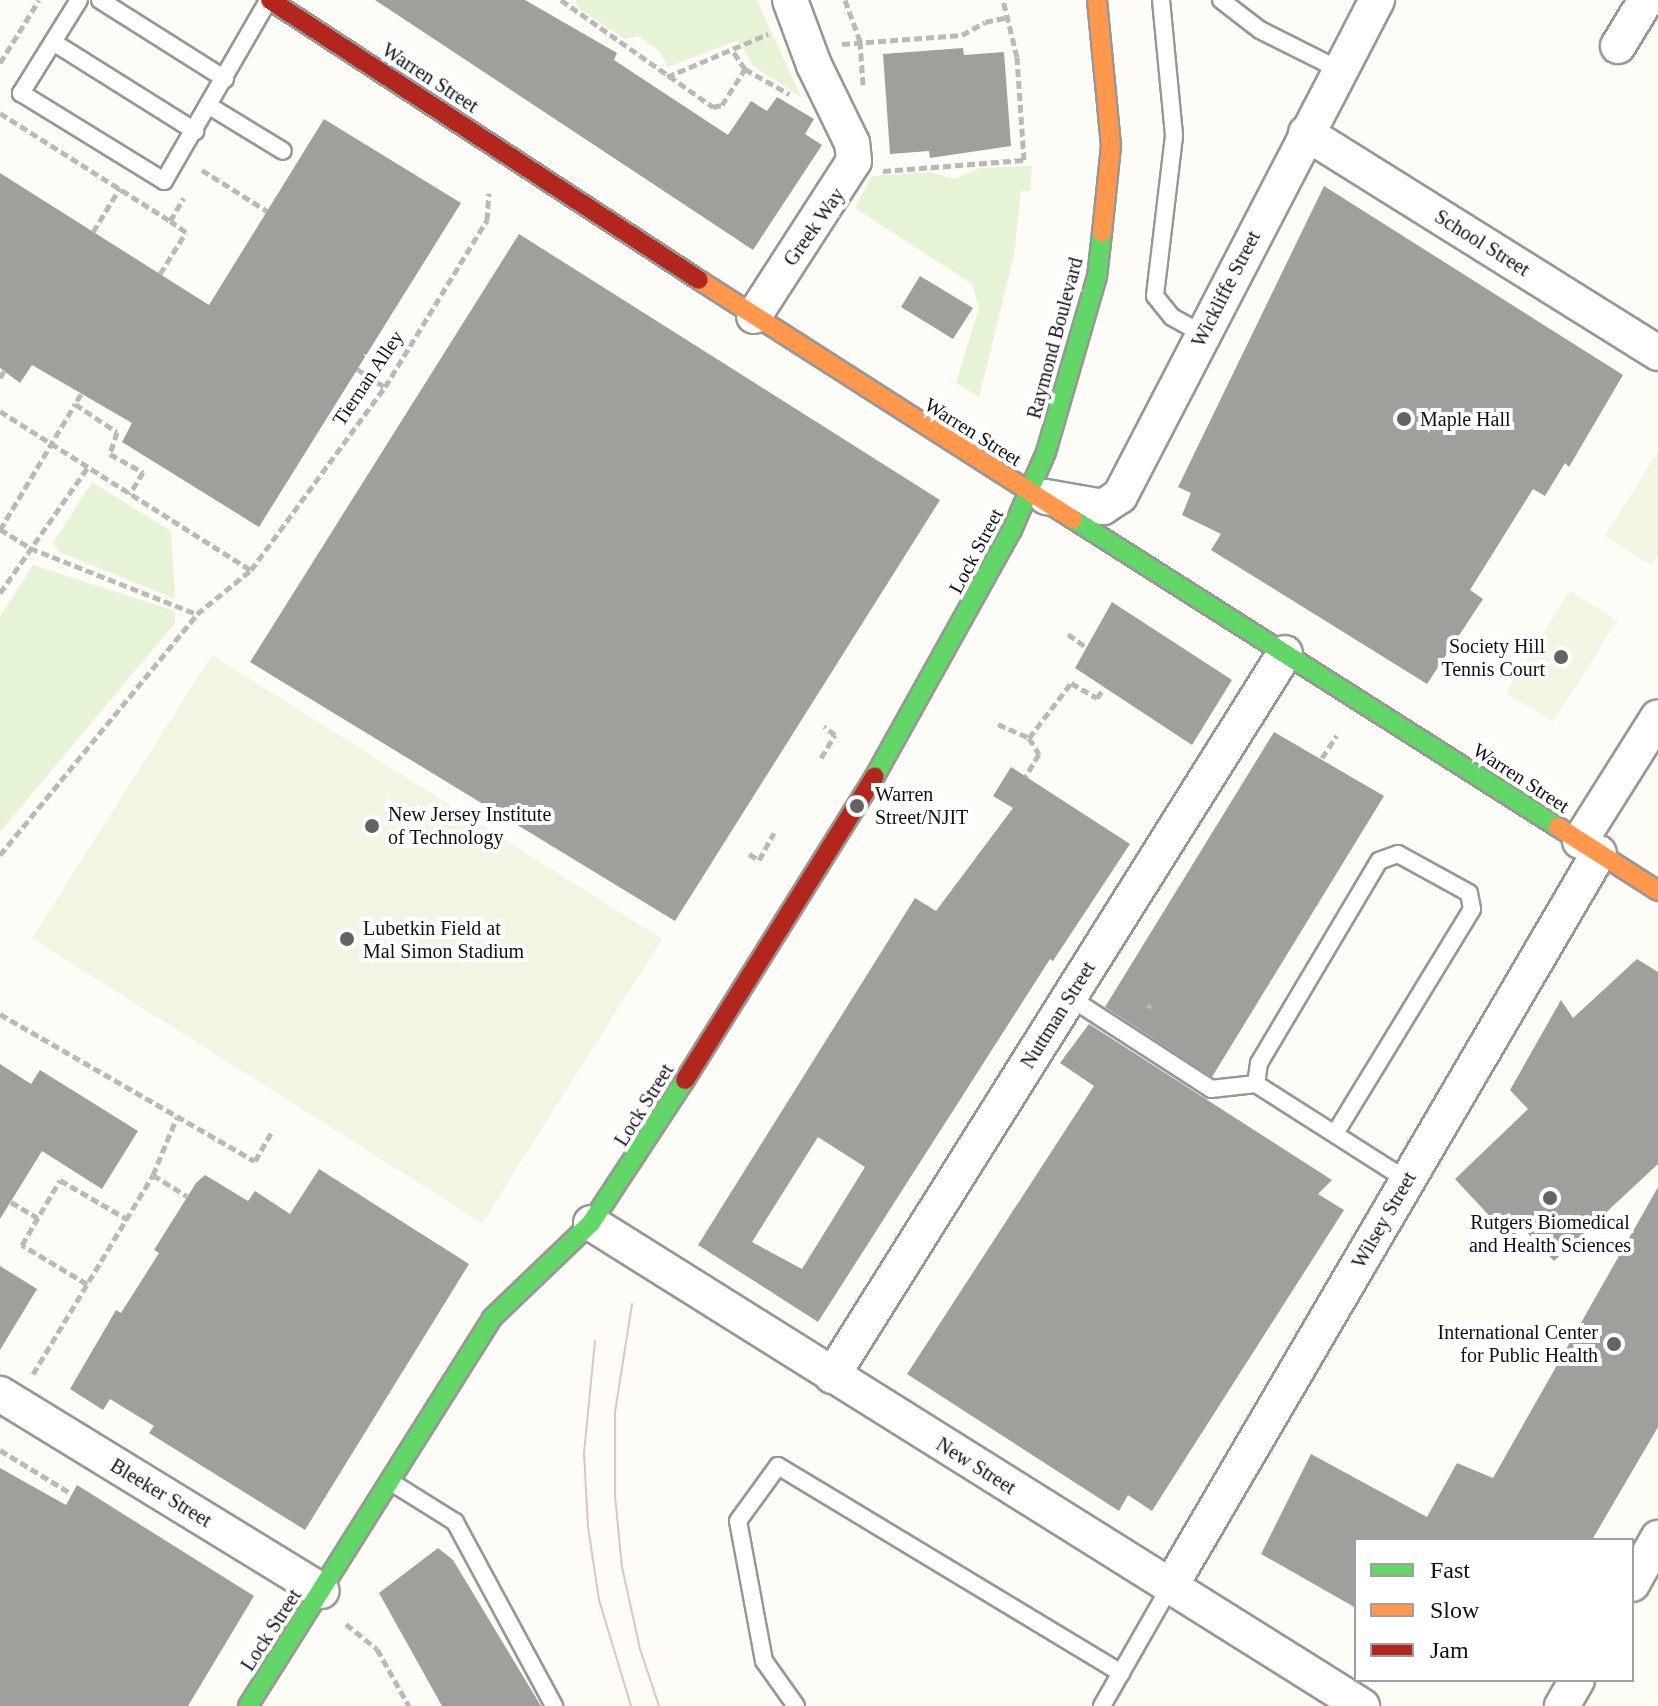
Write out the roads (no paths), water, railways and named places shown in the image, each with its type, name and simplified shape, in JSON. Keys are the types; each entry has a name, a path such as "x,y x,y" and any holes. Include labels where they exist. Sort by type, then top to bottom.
{"main road":[{"name":"Warren Street","path":"270,0 1030,494 1658,891"},
{"name":"Raymond Boulevard","path":"1030,494 1087,320 1104,235 1110,99 1097,0"},
{"name":"Lock Street","path":"248,1706 492,1318 591,1223 633,1164 926,692 1030,494"}],"street":[{"name":"Wickliffe Street","path":"1030,494 1103,507 1120,496 1377,0"},
{"path":"1618,46 1646,0"},
{"name":"Greek Way","path":"754,316 854,161 852,143 814,65 785,15"},
{"name":"School Street","path":"1306,133 1658,353"},
{"name":"Nuttman Street","path":"832,1376 1285,653"},
{"name":"Wilsey Street","path":"1170,1587 1408,1181 1658,717"},
{"name":"New Street","path":"591,1223 1362,1706"},
{"name":"Bleeker Street","path":"8,1399 322,1591"},
{"path":"1634,1580 1658,1538"},
{"path":"1562,1706 1576,1682"}],"lane":[{"path":"79,0 21,93 164,181 211,107 270,0"},
{"path":"100,0 225,79"},
{"path":"1161,0 1174,136 1155,296 1172,317 1203,334"},
{"path":"1221,0 1260,30 1340,70"},
{"path":"53,42 195,131"},
{"path":"211,107 283,151"},
{"path":"1256,1084 1259,1063 1379,861 1398,854 1469,893 1472,909 1336,1132"},
{"path":"1069,997 1211,1089 1256,1084 1336,1132 1408,1181"},
{"path":"796,1706 764,1661 738,1521 778,1466 1121,1673"},
{"path":"390,1481 455,1522 554,1706"},
{"path":"1102,1706 1170,1587"}],"tram line":[{"path":"632,1304 615,1412 615,1496 622,1567 640,1649 659,1706"},
{"path":"595,1341 584,1453 588,1527 599,1600 631,1706"}],"place":[{"name":"Maple Hall","path":"1404,419"},
{"name":"Society Hill Tennis Court","path":"1561,657"},
{"name":"Warren Street/NJIT","path":"857,806"},
{"name":"New Jersey Institute of Technology","path":"372,826"},
{"name":"Lubetkin Field at Mal Simon Stadium","path":"347,939"},
{"name":"Rutgers Biomedical and Health Sciences","path":"1550,1198"},
{"name":"International Center for Public Health","path":"1614,1344"}]}
